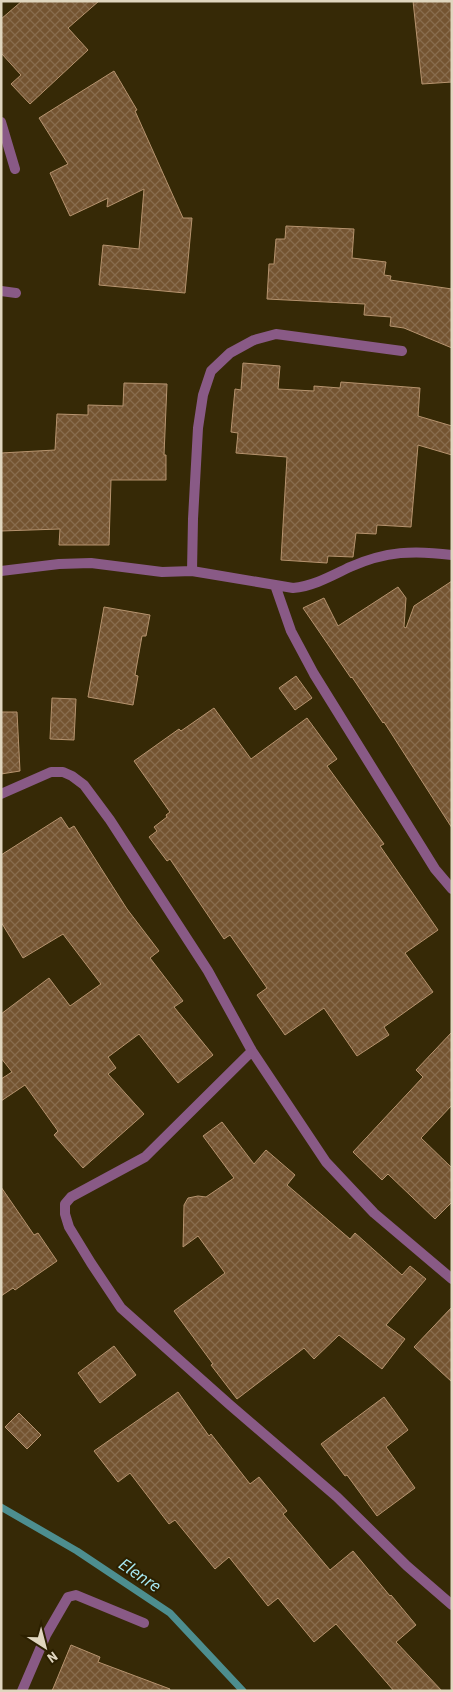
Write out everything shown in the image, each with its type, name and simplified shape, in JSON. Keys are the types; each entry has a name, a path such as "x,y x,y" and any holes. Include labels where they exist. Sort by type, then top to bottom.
{"street":[{"path":"1,122 15,169"},
{"path":"1,291 16,293"},
{"path":"192,571 198,428 203,395 211,371 230,353 254,340 276,334 402,352"},
{"path":"1,571 59,564 91,563 162,572 192,571 293,588 306,587 353,566 391,554 423,551 452,555"},
{"path":"275,585 291,631 314,674 435,869 452,889"},
{"path":"1,794 51,772 63,772 84,785 208,970 252,1051 326,1162 374,1213 452,1279"},
{"path":"252,1051 145,1157 71,1197 65,1204 65,1214 70,1228 121,1308 230,1406 337,1497 407,1566 452,1605"},
{"path":"22,1691 46,1635 68,1597 76,1595 144,1623"}],"building":[{"path":"22,1 99,1 68,28 88,50 30,104 11,84 21,75 1,53 1,19"},
{"path":"413,1 452,1 452,82 422,84"},
{"path":"114,71 137,110 135,111 183,218 192,218 185,293 99,285 103,245 139,249 144,189 107,207 108,198 70,216 50,173 68,164 39,118"},
{"path":"286,226 354,229 352,258 386,262 384,275 391,276 390,280 452,289 452,348 404,328 390,326 391,317 364,315 365,304 267,299 269,264 274,264 276,239 285,239"},
{"path":"243,363 280,366 278,389 314,391 314,386 340,388 341,382 420,388 418,416 452,426 452,455 418,445 411,527 377,525 376,534 356,533 353,557 328,556 327,563 281,560 287,457 236,453 238,433 231,432 235,389 241,390"},
{"path":"124,383 167,384 164,455 166,455 166,480 111,480 109,545 59,545 60,529 1,531 1,453 55,450 57,414 88,415 88,405 123,406"},
{"path":"452,581 452,828 384,722 303,608 324,598 338,626 398,587 406,598 404,627 406,628 414,606"},
{"path":"104,607 150,615 146,636 142,636 135,675 138,676 133,705 88,697"},
{"path":"296,676 312,698 295,710 279,688"},
{"path":"52,698 76,699 74,740 50,739"},
{"path":"214,708 251,759 307,718 337,759 327,766 384,844 380,846 438,930 405,953 433,992 384,1027 389,1035 357,1056 324,1008 285,1035 257,995 267,988 230,935 224,939 170,859 167,861 149,837 157,831 154,827 167,817 166,815 170,812 134,761 179,729 181,731"},
{"path":"1,712 17,712 20,771 1,774"},
{"path":"61,817 69,829 74,826 127,909 159,951 150,958 183,1001 174,1007 213,1055 178,1083 139,1034 108,1057 116,1068 108,1074 144,1114 83,1168 54,1135 58,1131 25,1085 1,1101 1,1079 12,1072 1,1058 1,1014 49,978 70,1006 101,984 63,934 23,958 1,922 1,855"},
{"path":"452,1032 452,1105 421,1138 452,1168 452,1202 435,1219 388,1174 382,1180 353,1152 423,1077 416,1070"},
{"path":"222,1122 254,1164 266,1150 295,1175 287,1185 350,1239 355,1233 402,1275 410,1266 426,1279 386,1325 405,1339 382,1369 339,1335 314,1359 304,1348 237,1399 174,1311 225,1273 198,1236 183,1247 184,1205 188,1198 206,1197 234,1178 203,1136"},
{"path":"1,1187 34,1235 38,1233 57,1261 15,1290 13,1288 1,1296"},
{"path":"452,1307 452,1382 414,1347"},
{"path":"114,1346 136,1375 100,1403 78,1373"},
{"path":"178,1392 209,1436 211,1434 250,1484 259,1477 287,1511 283,1514 330,1570 353,1551 416,1625 396,1642 442,1691 394,1691 336,1624 314,1642 278,1598 268,1606 229,1557 215,1569 175,1520 169,1524 130,1473 118,1482 94,1451"},
{"path":"384,1397 408,1430 386,1447 415,1488 377,1516 321,1444"},
{"path":"19,1413 41,1435 27,1449 5,1427"},
{"path":"71,1645 100,1657 98,1662 170,1689 169,1691 52,1691"}],"waterway":[{"name":"Elenre","path":"1,1507 77,1551 170,1613 243,1691"}]}
